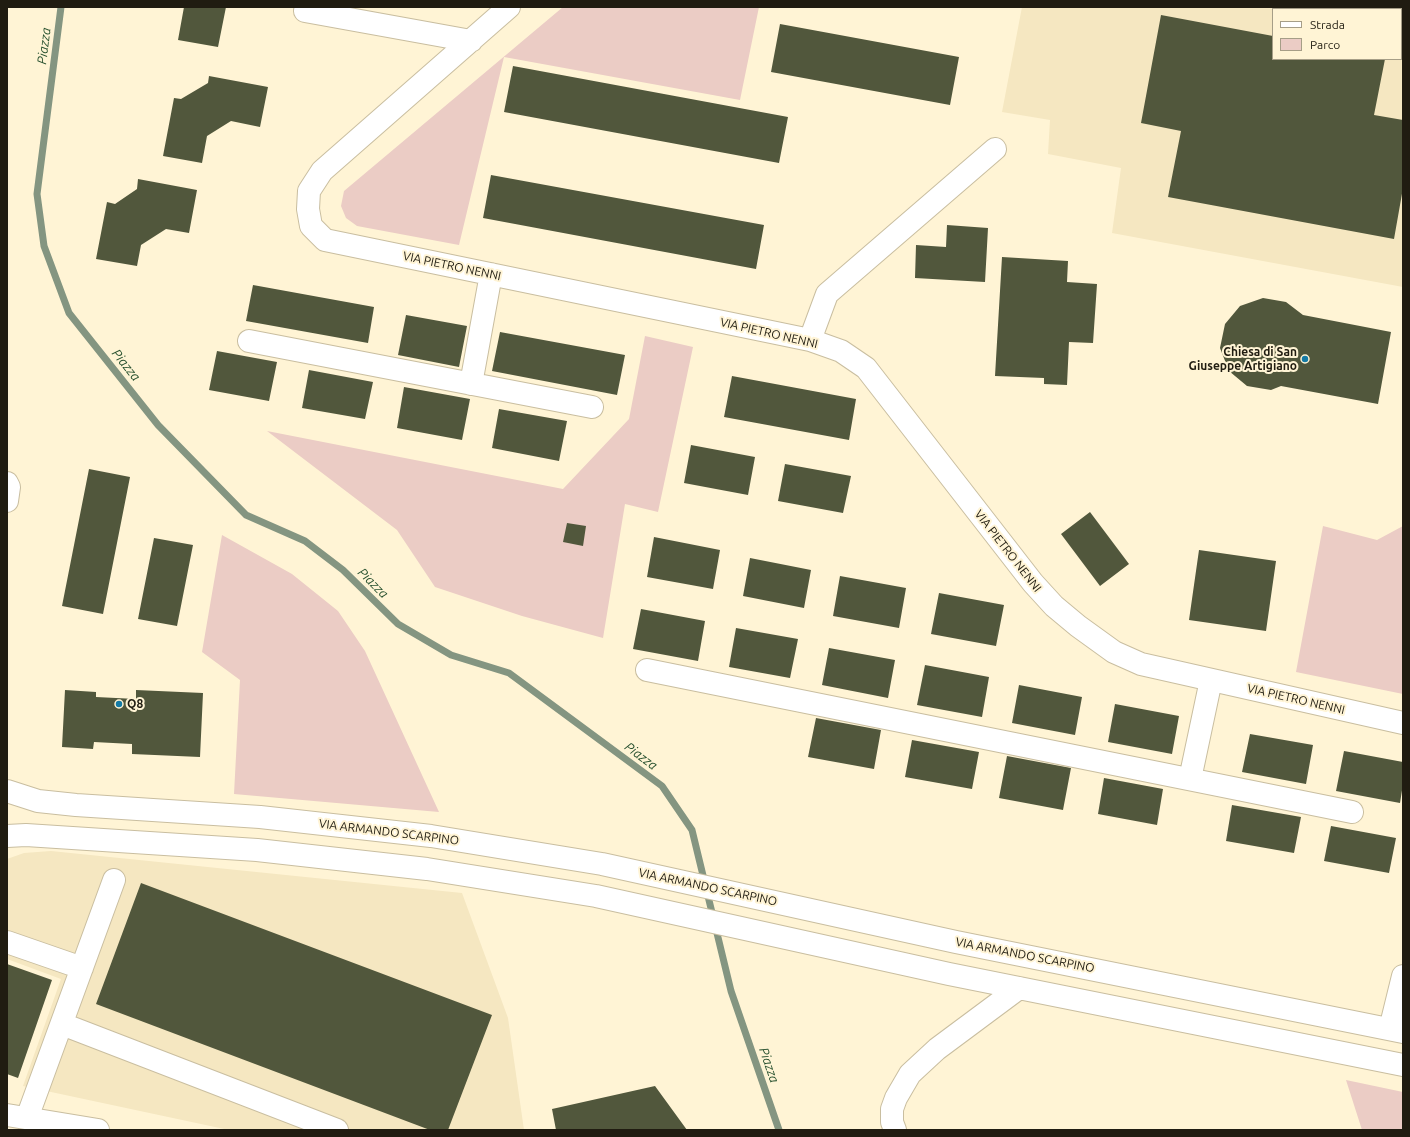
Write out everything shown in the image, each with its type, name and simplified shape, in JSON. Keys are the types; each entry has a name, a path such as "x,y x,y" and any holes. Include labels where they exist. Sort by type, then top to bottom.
{"street":[{"name":"VIA PIETRO NENNI","path":"509,7 322,171 309,191 308,209 310,226 325,240 810,340 841,351 866,368 1033,583 1054,606 1078,626 1114,652 1141,664 1403,723"},
{"path":"304,10 470,41"},
{"path":"810,340 827,294 995,149"},
{"path":"471,384 491,274"},
{"path":"249,341 592,407"},
{"path":"7,483 9,487 7,501"},
{"path":"647,670 1352,812"},
{"path":"1190,779 1212,680"},
{"name":"VIA ARMANDO SCARPINO","path":"7,790 44,802 260,817 431,836 602,864 956,942 1397,1030"},
{"path":"7,836 26,835 257,850 427,869 596,896 1019,988 1403,1066"},
{"path":"98,1130 17,1116 62,1024 114,880"},
{"path":"7,942 82,968"},
{"path":"1397,1030 1403,976"},
{"path":"895,1130 892,1122 892,1109 896,1098 910,1074 937,1049 1019,988"},
{"path":"62,1024 337,1130"}],"shaded area":[{"path":"1022,7 1385,7 1272,8 1272,60 1402,60 1402,50 1403,287 1112,233 1121,168 1048,154 1050,120 1002,112"},
{"path":"51,851 462,893 508,1018 524,1130 229,1130 23,1086 61,979 7,959 7,859 24,853"}],"green space":[{"path":"563,7 759,7 740,100 504,57 459,245 357,226 346,218 341,206 344,191"},
{"path":"645,336 693,347 658,512 625,504 603,638 522,616 435,587 397,530 267,431 563,489 629,419"},
{"path":"1323,526 1377,540 1403,526 1403,694 1296,672"},
{"path":"222,535 292,574 338,611 365,651 439,812 234,794 240,680 202,652"},
{"path":"1346,1080 1403,1092 1403,1130 1362,1130"}],"building":[{"path":"184,7 226,7 218,47 178,40"},
{"path":"1161,15 1272,36 1272,60 1385,60 1374,115 1403,120 1403,188 1394,239 1168,197 1181,131 1141,123"},
{"path":"780,24 959,57 950,105 771,72"},
{"path":"513,66 788,117 779,163 504,112"},
{"path":"209,76 268,87 260,127 231,121 207,136 202,163 163,156 174,98 181,99 208,83"},
{"path":"491,175 764,225 756,269 483,218"},
{"path":"138,179 197,190 189,233 166,229 141,245 137,266 96,259 107,202 115,204 137,189"},
{"path":"947,225 988,228 985,282 915,278 916,245 946,247"},
{"path":"1002,257 1068,261 1067,282 1097,284 1093,343 1069,342 1067,385 1044,384 1044,378 995,376"},
{"path":"253,285 374,307 368,343 246,321"},
{"name":"Chiesa di San Giuseppe Artigiano","path":"1263,298 1286,302 1303,315 1391,332 1378,404 1281,386 1271,390 1247,386 1229,371 1220,348 1225,324 1240,306"},
{"path":"406,315 467,326 459,367 398,355"},
{"path":"500,332 625,355 617,395 492,371"},
{"path":"217,351 277,362 269,401 209,390"},
{"path":"309,370 373,382 365,419 302,408"},
{"path":"732,376 856,399 849,440 724,417"},
{"path":"404,387 470,399 462,440 397,428"},
{"path":"499,409 567,421 559,461 492,448"},
{"path":"691,445 755,457 748,495 684,483"},
{"path":"785,464 851,476 843,513 778,501"},
{"path":"89,469 130,477 103,614 62,606"},
{"path":"1090,512 1129,564 1100,586 1061,534"},
{"path":"567,523 586,526 583,546 563,542"},
{"path":"654,537 720,550 713,589 647,577"},
{"path":"154,538 193,545 177,626 138,619"},
{"path":"1199,550 1276,561 1266,631 1189,620"},
{"path":"750,558 811,570 804,608 743,596"},
{"path":"840,576 906,588 899,628 833,616"},
{"path":"939,593 1004,605 996,646 931,634"},
{"path":"641,609 705,621 698,661 633,649"},
{"path":"736,628 798,639 790,678 729,667"},
{"path":"829,648 895,660 888,698 822,685"},
{"path":"925,665 989,677 982,717 917,705"},
{"path":"1019,685 1082,697 1075,735 1012,723"},
{"path":"65,690 96,692 96,697 136,699 136,690 203,693 200,757 132,754 132,744 94,742 93,749 62,747"},
{"path":"1115,704 1179,716 1172,754 1108,742"},
{"path":"816,718 881,730 874,769 808,757"},
{"path":"1250,734 1313,745 1306,784 1242,772"},
{"path":"912,740 979,752 972,789 905,777"},
{"path":"1344,751 1403,762 1403,784 1400,803 1336,791"},
{"path":"1007,756 1071,768 1063,810 999,798"},
{"path":"1104,778 1163,789 1157,825 1098,814"},
{"path":"1232,805 1301,817 1294,853 1226,841"},
{"path":"1331,826 1396,838 1389,873 1324,861"},
{"path":"141,883 492,1015 448,1130 430,1130 96,1004"},
{"path":"7,964 52,980 18,1078 7,1074"},
{"path":"655,1086 687,1130 556,1130 552,1109"}],"waterway":[{"name":"Piazza","path":"61,7 37,194 44,246 69,313 158,425 246,515 305,541 343,570 398,624 451,655 509,673 662,786 692,830 731,991 779,1130"}],"place":[{"name":"Chiesa di San Giuseppe Artigiano","path":"1305,359"},
{"name":"Q8","path":"119,704"}]}
